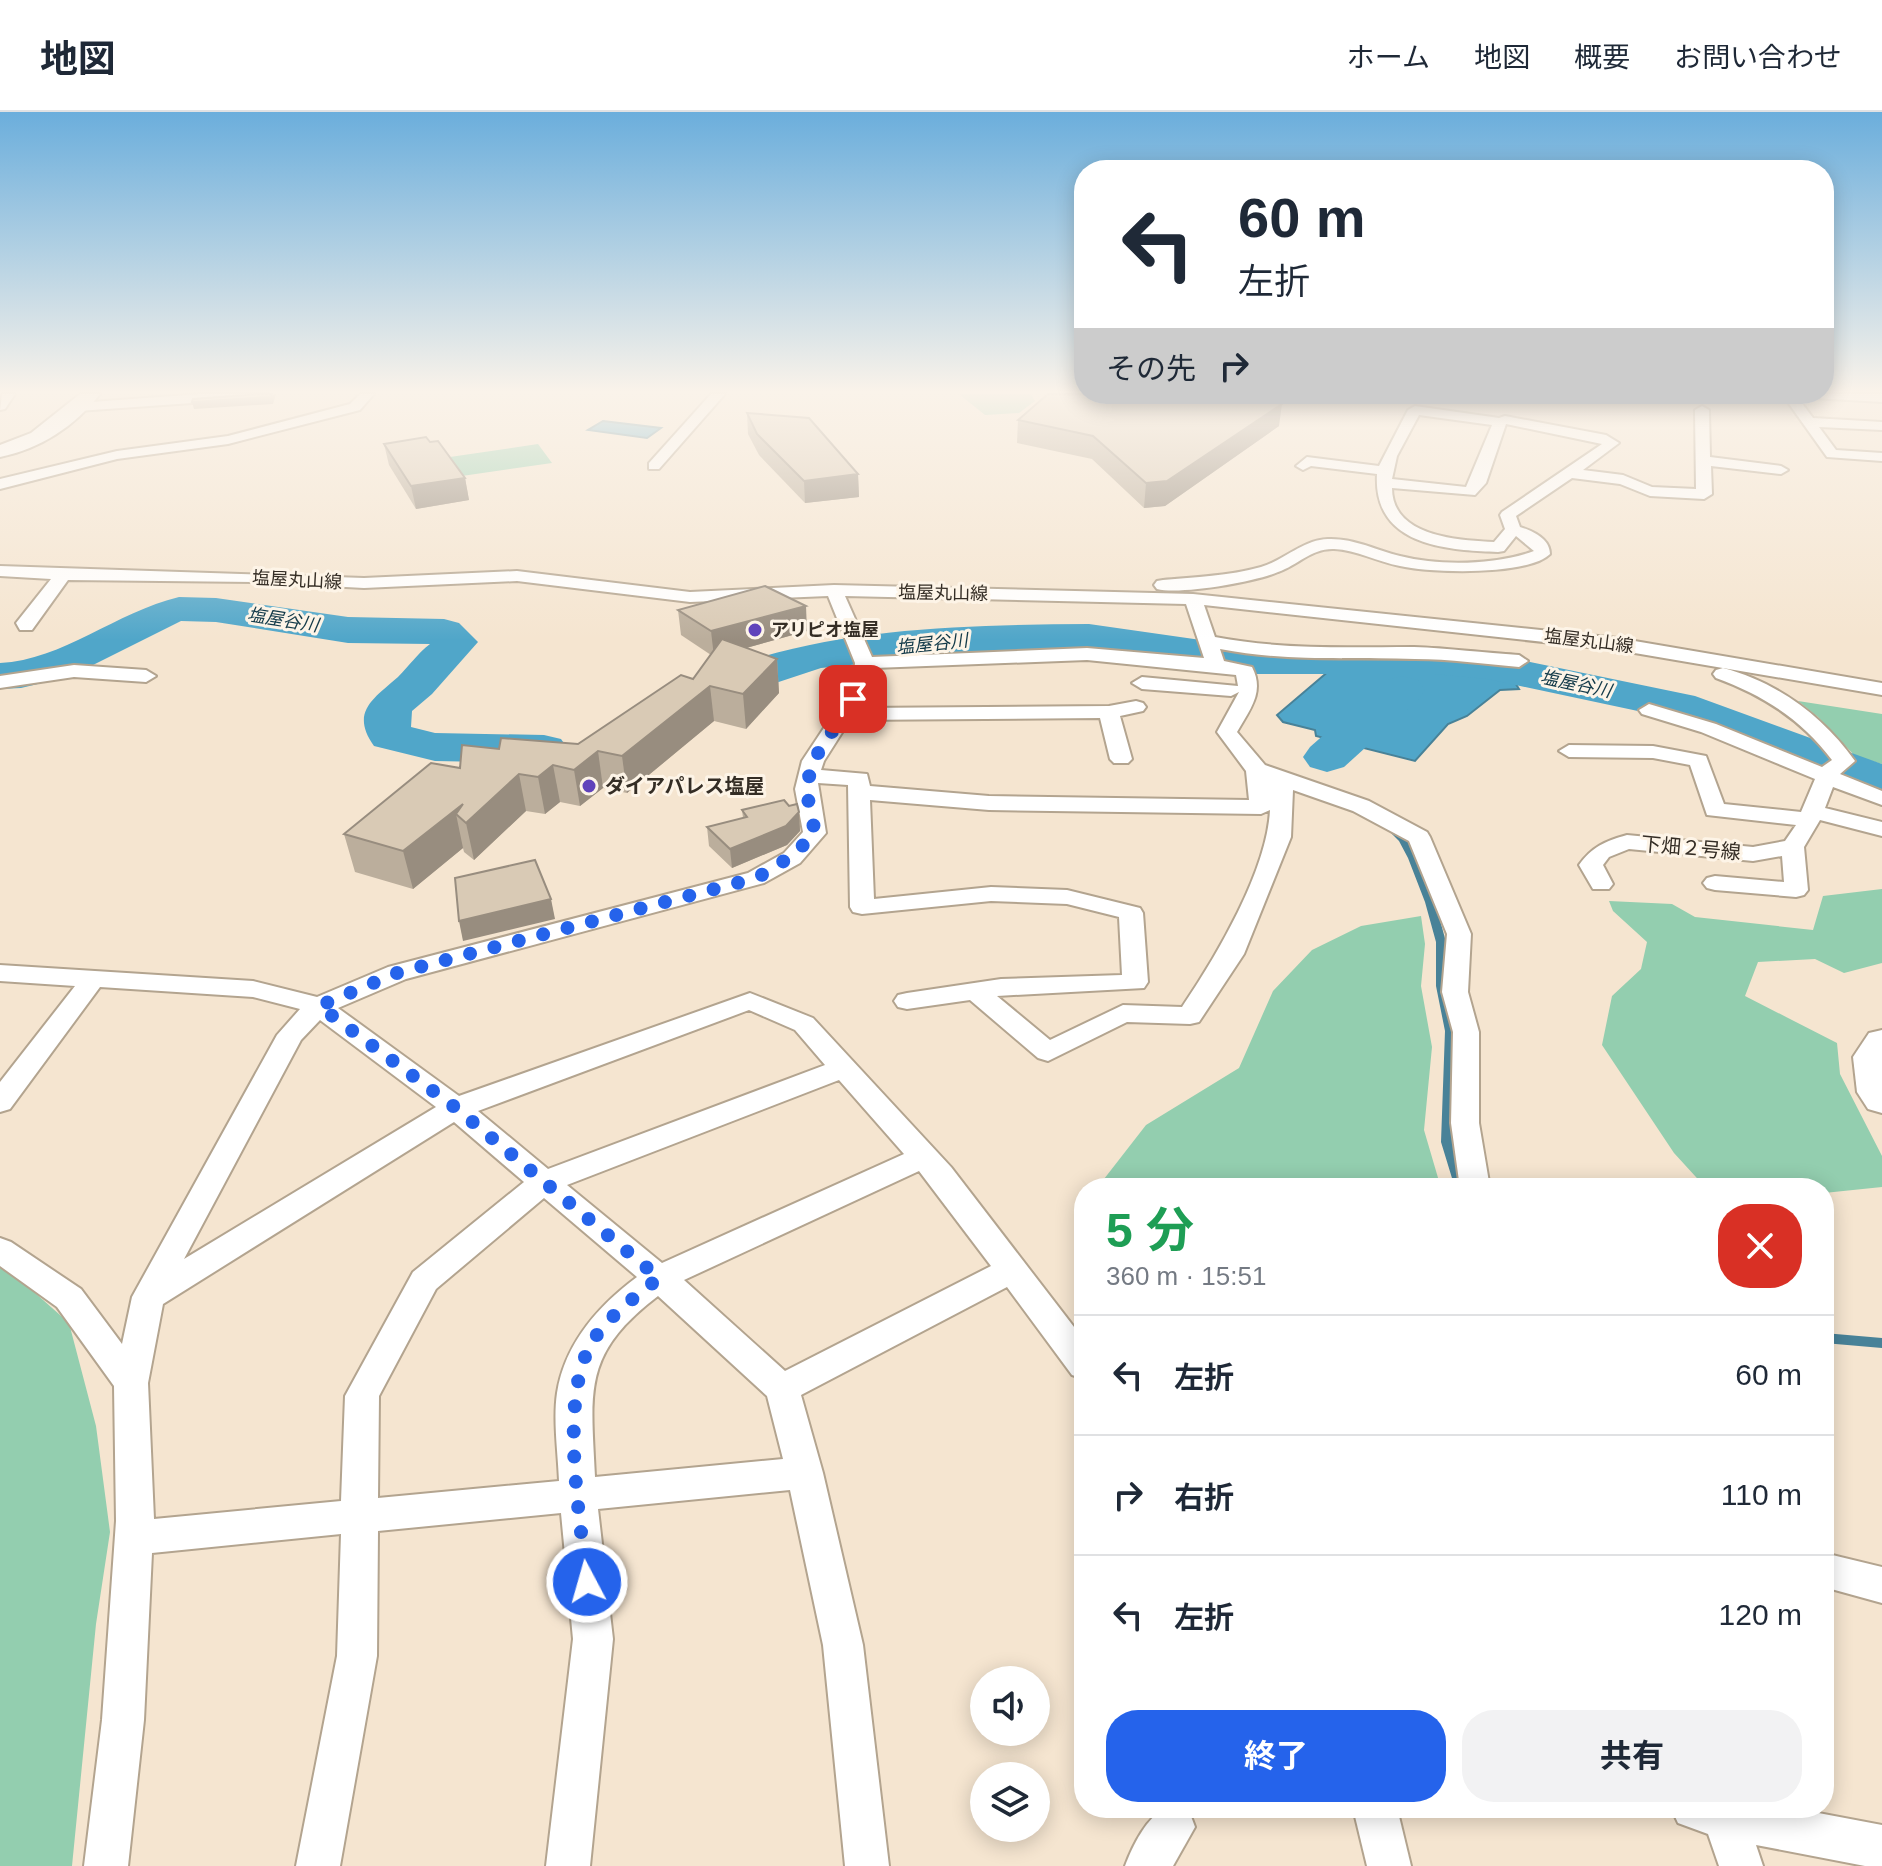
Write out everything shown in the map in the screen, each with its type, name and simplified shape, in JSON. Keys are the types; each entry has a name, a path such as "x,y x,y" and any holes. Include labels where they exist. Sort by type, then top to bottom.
{"street":[{"path":"0,484 33,476"},
{"path":"1379,476 1470,492 1481,476"},
{"path":"1017,594 1036,586 1144,586 1265,571 1285,564 1306,548 1325,544 1363,549 1409,563 1526,562 1542,554 1542,547 1513,530 1508,515 1565,476"},
{"path":"1591,476 1623,480 1650,491 1704,494 1703,476"},
{"path":"1385,477 1382,498 1387,511 1401,524 1451,546 1498,547 1513,530"},
{"name":"塩屋丸山線","path":"0,571 364,583 517,576 690,597 834,590 1193,599 1617,644 1882,689"},
{"path":"26,626 25,623 63,575"},
{"path":"106,1866 123,1720 134,1538 131,1383 148,1297 290,1035 319,1006 397,973 756,878 792,858 815,833 806,789 813,761 863,684 865,663 857,638 834,590"},
{"path":"1193,599 1212,654 1245,671"},
{"path":"1617,644 1629,651 1694,665 1754,684 1802,712 1833,771"},
{"path":"865,663 1087,654 1263,652 1328,655 1416,653 1519,661"},
{"path":"0,682 74,671 146,676"},
{"path":"1142,683 1228,697 1228,680 1245,671"},
{"path":"1245,671 1249,693 1227,732 1270,774 1361,806 1419,837 1459,934 1455,992 1466,1032 1465,1123 1473,1178"},
{"path":"843,714 1109,712 1136,707"},
{"path":"1649,710 1695,721 1735,739 1833,771 1882,798"},
{"path":"1109,712 1121,759"},
{"path":"1713,753 1735,739"},
{"path":"1569,751 1653,752 1699,760 1715,810 1811,816 1882,829"},
{"path":"1715,883 1796,890 1793,847 1833,771"},
{"path":"859,792 989,803 1261,807 1270,774"},
{"path":"976,991 1048,1052 1123,1013 1190,1016 1231,954 1280,837 1270,774"},
{"path":"809,776 859,779 862,907 991,894 1067,897 1131,913 1135,982 976,991 907,1001"},
{"name":"下畑２号線","path":"1601,884 1591,865 1601,852 1627,842 1753,854 1793,847"},
{"path":"0,973 253,989 319,1006 456,1108 659,1278 782,1389 805,1473 843,1645 867,1866"},
{"path":"0,1102 93,979"},
{"path":"148,1297 456,1108 750,1001 804,1024 924,1157 1074,1352"},
{"path":"1882,1042 1872,1057 1877,1092 1882,1100"},
{"path":"318,1866 357,1656 362,1396 424,1281 544,1182 844,1068"},
{"path":"568,1866 593,1639 578,1496 574,1394 587,1349 623,1305 659,1278 924,1157"},
{"path":"0,1250 69,1298 131,1383"},
{"path":"782,1389 1012,1270"},
{"path":"134,1538 805,1473"},
{"path":"1834,1573 1882,1585"},
{"path":"1377,1818 1389,1866"},
{"path":"1712,1818 1741,1866"},
{"path":"1734,1818 1882,1847"},
{"path":"1147,1866 1173,1827"}],"green space":[{"path":"1798,701 1882,714 1882,764 1855,756"},
{"path":"1882,889 1882,963 1844,973 1815,959 1758,962 1745,996 1837,1043 1840,1074 1882,1156 1882,1187 1834,1192 1834,1178 1697,1178 1674,1153 1602,1045 1612,996 1641,969 1647,942 1613,911 1609,901 1672,904 1695,917 1813,930 1823,896"},
{"path":"1421,916 1425,944 1421,986 1432,1047 1424,1130 1438,1178 1105,1178 1146,1125 1239,1068 1273,991 1312,950 1361,926"},
{"path":"0,1268 16,1276 69,1323 96,1426 110,1532 96,1624 72,1866 0,1866"}],"water":[{"path":"1447,668 1511,676 1519,689 1500,690 1467,716 1448,724 1415,761 1316,736 1315,730 1283,722 1277,715 1330,670"}],"building":[{"path":"404,476 465,478 411,486"},
{"path":"799,476 844,476 804,481"},
{"path":"1138,476 1175,476 1167,481 1146,483"},
{"path":"765,586 806,606 711,631 678,610"},
{"path":"722,639 777,659 743,694 710,686 622,756 598,751 574,770 553,765 538,777 519,774 466,823 456,814 463,804 403,851 344,834 431,763 460,768 462,745 499,749 501,738 578,744 681,675 693,679"},
{"path":"784,800 789,806 797,804 799,812 786,826 730,849 707,827 747,817 742,810"},
{"path":"535,860 551,899 459,921 455,878"}],"waterway":[{"name":"塩屋谷川","path":"0,676 21,675 55,667 158,615 179,609 216,610 348,630 444,632 457,642 390,707 386,719 391,736 435,747 544,749"},
{"name":"塩屋谷川","path":"700,694 754,673 818,655 986,638 1089,637 1257,661 1434,661 1487,666 1679,706 1851,771 1882,779"},
{"path":"1327,757 1402,690"},
{"path":"1395,833 1403,840 1412,858 1430,902 1441,942 1441,986 1450,1031 1447,1142 1458,1178"},
{"path":"1834,1339 1882,1343"}],"place":[{"name":"アリピオ塩屋","path":"755,630"},
{"name":"ダイアパレス塩屋","path":"589,786"}],"route":[{"path":"587,1582 578,1496 574,1394 587,1349 623,1305 659,1278 456,1108 319,1006 397,973 756,878 792,858 815,833 806,789 813,761 853,699"}]}
